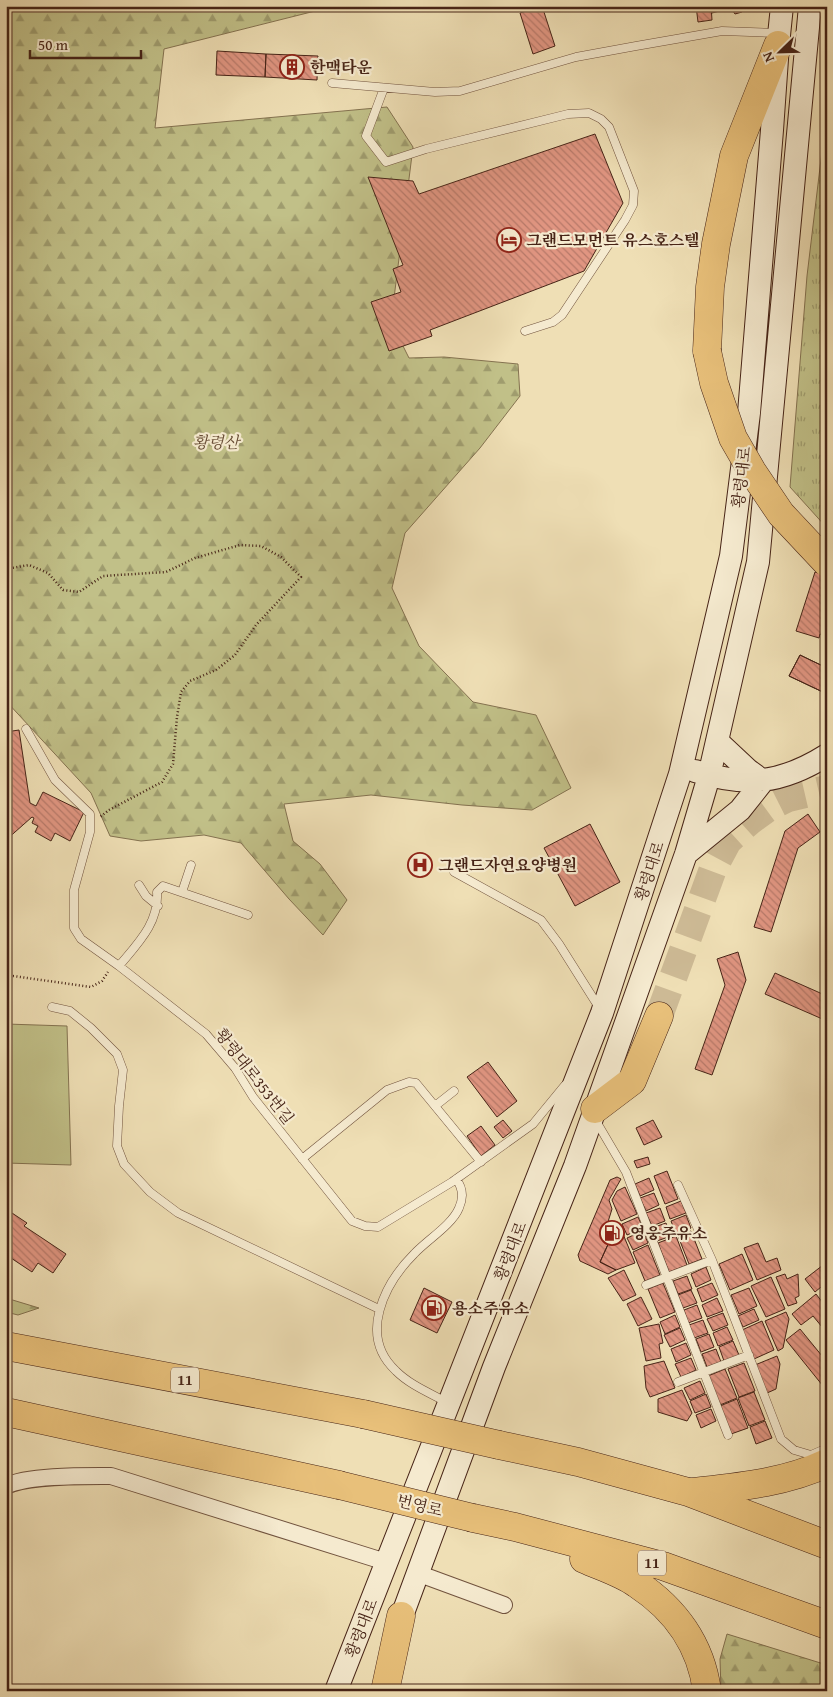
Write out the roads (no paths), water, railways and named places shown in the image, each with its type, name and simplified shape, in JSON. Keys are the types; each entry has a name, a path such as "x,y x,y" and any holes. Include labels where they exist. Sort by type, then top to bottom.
{"highway":[{"path":"778,39 734,156 712,270 707,350 714,383 733,438 752,471 781,514 827,563"},
{"path":"594,1112 632,1081 659,1016"},
{"name":"11","path":"6,1346 363,1414 578,1462 688,1492 827,1545"},
{"name":"번영로","path":"6,1412 339,1485 515,1527 663,1566 827,1625"},
{"path":"688,1492 751,1486 784,1478 827,1463"},
{"path":"515,1527 636,1583 666,1607 681,1623 699,1659 706,1680 707,1691"},
{"path":"385,1691 401,1616"}],"main road":[{"name":"황령대로","path":"336,1691 602,1013 682,767 731,556 751,394 782,6"},
{"name":"황령대로","path":"376,1691 416,1573 494,1367 575,1166 686,854 709,776 758,562 810,6"},
{"path":"716,741 763,781"},
{"path":"682,767 728,780 763,781 794,771 827,755"},
{"path":"686,854 740,810 763,781"},
{"path":"322,1691 355,1642"}],"street":[{"path":"6,1486 13,1483 40,1479 112,1476 386,1562"},
{"path":"416,1573 504,1605"}],"lane":[{"path":"332,83 435,92 460,91 576,57 722,31 778,39"},
{"path":"384,88 366,136 386,162 426,149 568,114 589,113 601,119 609,128 634,191 633,205 562,315 553,322 525,331"},
{"name":"황령대로353번길","path":"26,729 56,780 90,814 90,832 74,890 74,928 82,939 206,1034 235,1068 253,1098 352,1221 365,1226 378,1227 481,1162 533,1124 583,1063"},
{"path":"182,892 191,865"},
{"path":"454,872 496,897 541,920 559,944 602,1013"},
{"path":"139,885 146,896 158,906"},
{"path":"117,964 148,929 158,906 157,892 163,886 248,915"},
{"path":"52,1007 70,1011 91,1028 117,1054 124,1070 118,1106 118,1146 124,1164 150,1192 178,1212 380,1309"},
{"path":"302,1159 387,1090 409,1082 416,1083 481,1162"},
{"path":"435,1106 454,1091"},
{"path":"594,1112 626,1172 728,1435"},
{"path":"449,1404 412,1384 395,1371 384,1357 378,1344 376,1329 380,1309 389,1286 412,1255 450,1222 459,1208 462,1193 456,1179"},
{"path":"678,1185 712,1260 781,1438 794,1450 811,1455 827,1448"},
{"path":"646,1285 712,1260"},
{"path":"678,1382 749,1355"}],"tunnel":[{"path":"659,1016 713,869 728,841 768,808 788,798 827,789"}],"place":[{"name":"한맥타운","path":"292,67"},
{"name":"그랜드모먼트 유스호스텔","path":"509,240"},
{"name":"그랜드자연요양병원","path":"420,865"},
{"name":"영웅주유소","path":"612,1233"},
{"name":"용소주유소","path":"434,1308"}],"park label":[{"name":"황령산","path":"216,442"}]}
